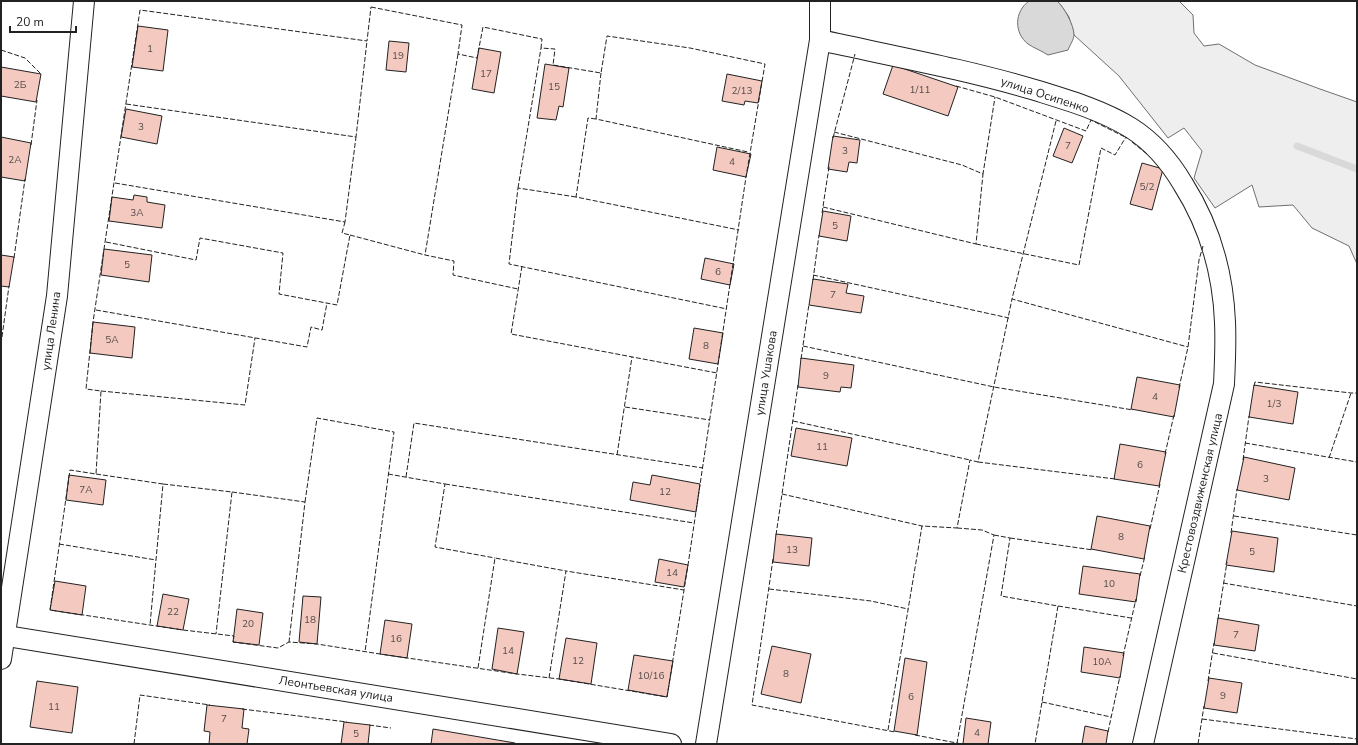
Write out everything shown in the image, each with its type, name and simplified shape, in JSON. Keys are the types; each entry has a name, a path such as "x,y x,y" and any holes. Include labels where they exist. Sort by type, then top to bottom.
{"street":[{"name":"улица Ленина","path":"1,659 3,635 56,296 84,1"},
{"name":"улица Ушакова","path":"706,744 820,40 820,1"},
{"name":"улица Осипенко","path":"820,40 992,78 1066,100 1108,116 1132,128 1152,145 1171,165 1192,199 1211,240"},
{"name":"Крестовоздвиженская улица","path":"1143,744 1224,384 1225,322 1218,271 1211,240"},
{"name":"Леонтьевская улица","path":"3,635 671,744"}],"shaded area":[{"path":"1029,1 1057,1 1063,7 1074,31 1074,35 1068,50 1048,55 1028,44 1023,39 1018,28 1018,17 1024,6"},
{"path":"1057,1 1179,1 1193,15 1194,33 1204,46 1219,44 1255,65 1357,102 1357,264 1349,246 1312,228 1293,205 1259,207 1252,185 1215,208 1194,178 1202,151 1184,128 1168,138 1119,76 1074,35 1069,17"}],"building":[{"path":"138,26 168,30 163,71 132,67"},
{"path":"389,41 409,43 406,72 386,70"},
{"path":"479,48 501,52 494,93 472,89"},
{"path":"545,64 569,68 563,107 559,106 556,120 537,118"},
{"path":"893,65 958,87 948,116 883,94"},
{"path":"1,67 41,74 36,102 1,96"},
{"path":"727,74 762,81 758,103 745,101 744,105 722,101"},
{"path":"126,109 162,116 157,144 121,137"},
{"path":"1064,128 1083,136 1072,163 1053,156"},
{"path":"833,136 860,140 857,163 849,162 847,172 828,169"},
{"path":"1,137 31,143 25,181 1,177"},
{"path":"717,147 751,154 746,177 713,170"},
{"path":"1142,163 1163,169 1152,210 1130,204"},
{"path":"134,195 147,197 147,202 165,205 162,228 109,221 112,197 133,200"},
{"path":"823,211 851,216 847,241 819,236"},
{"path":"104,249 152,255 149,282 101,275"},
{"path":"1,255 14,257 9,287 1,286"},
{"path":"705,258 734,264 730,285 701,279"},
{"path":"813,279 848,284 846,293 864,296 861,313 809,305"},
{"path":"93,322 135,327 132,358 90,353"},
{"path":"694,328 723,333 718,364 689,359"},
{"path":"801,358 854,365 851,388 841,387 840,392 798,387"},
{"path":"1137,377 1180,385 1174,417 1131,409"},
{"path":"1254,385 1298,392 1293,424 1249,417"},
{"path":"796,428 852,438 847,466 791,456"},
{"path":"1120,444 1166,452 1159,486 1114,479"},
{"path":"1244,457 1295,468 1289,500 1237,490"},
{"path":"69,475 106,480 103,505 66,500"},
{"path":"652,475 700,484 696,512 630,500 633,482 650,485"},
{"path":"1097,516 1150,526 1144,559 1091,549"},
{"path":"1232,531 1278,538 1274,572 1226,565"},
{"path":"776,534 812,538 809,566 773,562"},
{"path":"659,559 688,565 684,587 655,582"},
{"path":"1083,566 1140,574 1136,602 1079,594"},
{"path":"55,581 86,586 82,615 50,610"},
{"path":"163,594 189,599 183,630 157,626"},
{"path":"303,596 321,597 317,644 299,642"},
{"path":"237,609 263,613 259,645 233,642"},
{"path":"1218,618 1259,625 1255,651 1214,645"},
{"path":"385,620 412,624 407,658 380,654"},
{"path":"498,628 524,632 517,674 492,669"},
{"path":"566,638 597,643 591,684 559,679"},
{"path":"772,646 811,654 801,703 761,694"},
{"path":"1084,647 1124,653 1120,678 1081,672"},
{"path":"634,655 673,661 667,697 628,690"},
{"path":"905,658 927,662 917,735 894,731"},
{"path":"1209,678 1242,683 1237,713 1204,708"},
{"path":"37,681 78,687 72,733 30,727"},
{"path":"207,705 244,709 242,728 249,729 247,744 209,744 210,732 204,731"},
{"path":"966,718 991,722 988,744 963,744"},
{"path":"344,722 370,725 368,744 341,744"},
{"path":"1085,726 1108,731 1106,744 1082,744"},
{"path":"433,729 515,743 515,744 431,744"}],"waterway":[{"path":"1297,146 1357,169"}],"fence":[{"path":"371,7 462,25 458,54 477,58 483,27 542,39 541,48 555,49 553,65 601,73 607,36 690,48 765,64 746,177 667,697 559,679 317,644 289,642 278,648 233,642 234,636 50,610 70,470 96,474 101,391 86,389 93,322 140,10 367,41 371,7"},
{"path":"126,104 356,137 367,41"},
{"path":"518,188 541,48"},
{"path":"1,50 25,58 41,74"},
{"path":"458,54 425,255 454,261 453,275 518,289"},
{"path":"833,138 855,54"},
{"path":"601,73 596,119 748,152"},
{"path":"956,86 995,97 1086,131 1091,120 1127,138"},
{"path":"834,132 962,165 983,174 995,97"},
{"path":"31,145 37,100"},
{"path":"596,119 588,118 576,197 739,230"},
{"path":"1056,121 1012,299 1188,347"},
{"path":"115,183 345,222 356,137"},
{"path":"976,244 1079,265 1101,148 1115,155 1126,137"},
{"path":"1132,142 1147,154"},
{"path":"822,213 829,167"},
{"path":"823,207 976,244 983,174"},
{"path":"14,258 25,179"},
{"path":"576,197 518,188 509,264 727,309"},
{"path":"106,242 196,260 200,238 283,253 279,294 337,305 350,235 342,233 345,222"},
{"path":"350,235 425,255"},
{"path":"813,280 819,235"},
{"path":"1179,388 1188,347 1199,260 1203,246"},
{"path":"522,266 511,334 717,373"},
{"path":"813,275 1009,318"},
{"path":"1,344 9,286"},
{"path":"888,730 922,526 957,528 970,460 978,462 1012,299"},
{"path":"96,310 307,347 311,327 322,330 327,303"},
{"path":"801,359 809,304"},
{"path":"101,391 245,405 255,338"},
{"path":"803,346 994,387 1133,410"},
{"path":"617,455 632,357"},
{"path":"1254,386 1255,382 1357,393"},
{"path":"776,535 798,385"},
{"path":"1329,458 1351,393"},
{"path":"625,407 710,420"},
{"path":"1165,454 1174,415"},
{"path":"1243,460 1249,416"},
{"path":"305,502 317,418 394,432 365,652"},
{"path":"793,421 970,460"},
{"path":"406,477 414,423 703,468"},
{"path":"1245,443 1357,462"},
{"path":"978,462 1115,479"},
{"path":"96,474 163,484 150,625"},
{"path":"388,474 445,484 435,547 495,558"},
{"path":"163,484 232,492 216,634"},
{"path":"445,484 694,523"},
{"path":"1150,529 1160,484"},
{"path":"1231,533 1237,489"},
{"path":"232,492 305,502 289,642"},
{"path":"782,494 922,526"},
{"path":"1234,516 1357,535"},
{"path":"957,528 982,530 994,535 957,743"},
{"path":"994,535 1010,538 1001,596 1058,606 1035,744"},
{"path":"1010,538 1093,550"},
{"path":"59,544 156,560"},
{"path":"1140,576 1145,556"},
{"path":"478,668 495,558 566,571"},
{"path":"773,559 752,705 895,732"},
{"path":"1218,619 1227,562"},
{"path":"549,678 566,571 684,590"},
{"path":"1223,583 1357,606"},
{"path":"769,589 871,601 908,609"},
{"path":"1123,656 1136,599"},
{"path":"1058,606 1131,618"},
{"path":"1208,681 1214,643"},
{"path":"1213,653 1357,679"},
{"path":"1108,732 1120,676"},
{"path":"134,744 140,695 210,705"},
{"path":"1042,702 1111,717"},
{"path":"1198,744 1204,706"},
{"path":"242,709 347,722"},
{"path":"1202,719 1357,739"},
{"path":"369,725 391,728"},
{"path":"915,735 962,744"}]}
